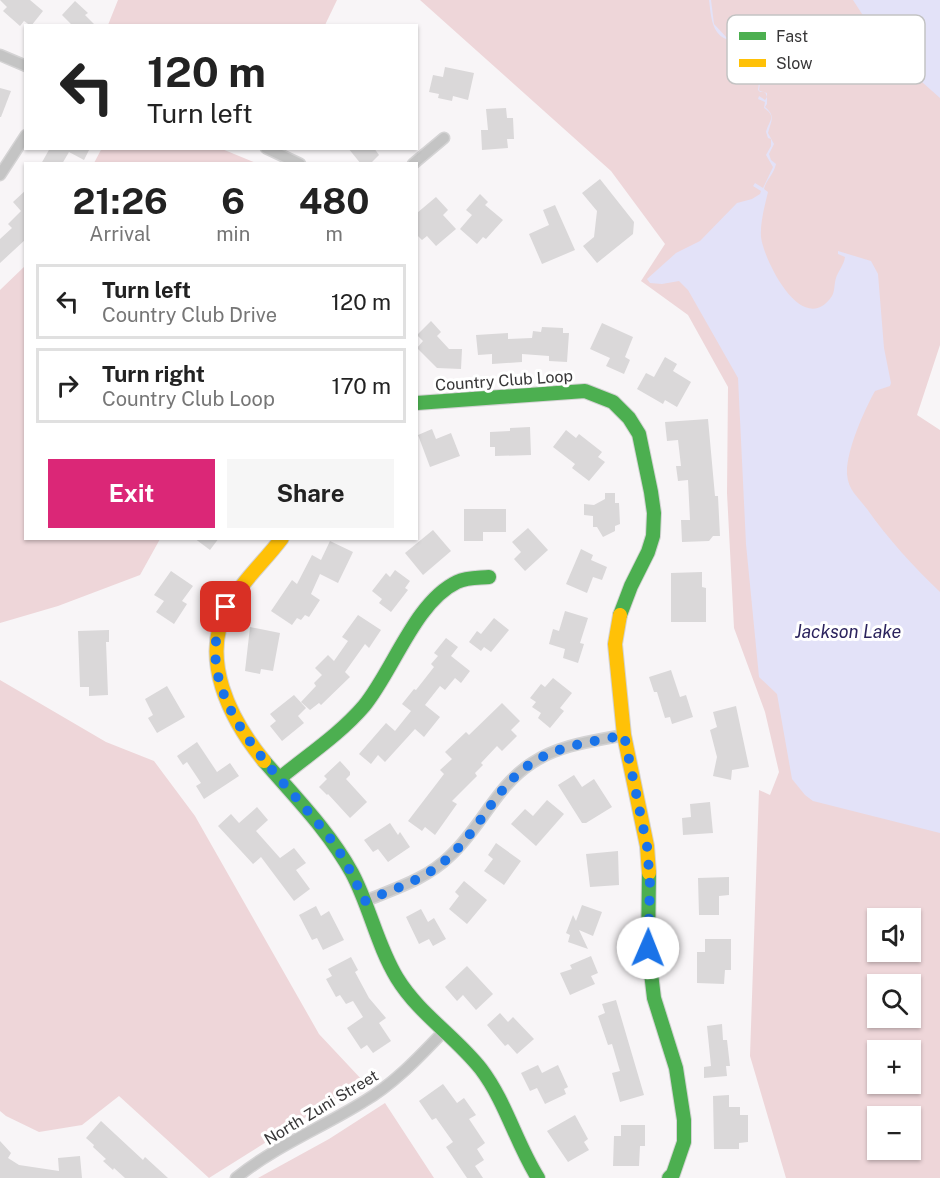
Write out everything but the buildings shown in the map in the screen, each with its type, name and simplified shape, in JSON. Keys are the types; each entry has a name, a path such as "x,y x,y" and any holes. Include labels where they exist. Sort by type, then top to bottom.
{"street":[{"path":"0,55 24,65"},
{"path":"0,175 4,162 24,137"},
{"path":"415,162 444,138"},
{"path":"270,150 296,162"},
{"name":"Country Club Loop","path":"418,403 585,391 613,402 635,426 644,453 654,513 653,536 619,617 616,635 624,735 647,846 650,884 648,948 654,998 676,1068 684,1120 684,1142 673,1174 669,1178"},
{"path":"280,540 226,607 217,630 215,655 222,690 233,714 254,747 336,847 365,901 382,948 402,986 420,1010 475,1062 489,1082 520,1149 538,1178"},
{"path":"280,778 363,707 390,670 417,622 446,589 459,581 489,577"},
{"path":"365,901 418,879 445,861 461,844 506,785 534,761 572,746 624,735"},
{"name":"North Zuni Street","path":"236,1178 287,1143 335,1119 373,1096 443,1032"}],"shaded area":[{"path":"118,0 337,0 325,24 108,24"},
{"path":"420,0 940,0 940,345 917,415 940,430 940,1178 786,1178 750,1056 759,790 770,795 779,772 765,712 734,628 727,493 728,387 688,315 641,281 665,244 611,171"},
{"path":"101,150 224,150 254,162 95,162"},
{"path":"24,267 24,540 159,540 140,575 58,606 0,623 0,290"},
{"path":"0,680 106,742 154,761 195,816 319,1034 363,1081 209,1178 119,1096 82,1125 39,1132 0,1111"},
{"path":"385,1103 434,1178 258,1178 329,1139"}],"water":[{"path":"709,0 711,0 714,24 727,40 717,32 713,22"},
{"path":"853,0 940,0 940,98 924,84 925,15 863,15"},
{"name":"Jackson Lake","path":"759,96 765,100 767,97 765,107 771,113 772,119 768,133 774,144 769,154 771,160 776,164 764,189 768,192 761,237 777,278 798,303 809,308 821,307 832,296 836,278 845,257 838,254 838,251 871,261 878,274 884,348 891,383 890,386 875,391 866,409 849,454 847,474 849,485 854,493 884,531 940,592 940,833 813,801 792,779 777,694 759,677 746,544 738,378 688,290 679,281 662,284 650,283 647,279 676,253 700,241 737,203 760,194 761,191 753,186 755,183 763,188 773,167 766,155 771,146 771,139 768,138 766,132 771,116 764,108 765,102 758,99"}],"traffic: fast":[{"path":"418,403 585,391 613,402 629,418 639,434 651,492 654,513 653,536 620,615"},
{"path":"280,778 334,735 364,706 417,621 442,592 461,580 489,577"},
{"path":"264,761 311,815 343,858 358,886 384,952 397,978 426,1014 481,1069 497,1095 538,1178"},
{"path":"649,873 648,948 654,998 676,1068 684,1120 684,1142 673,1174 669,1178"}],"traffic: slow":[{"path":"264,761 240,727 222,688 217,647 220,626 228,606 280,540"},
{"path":"620,615 615,644 624,735 647,846 649,873"}],"route":[{"path":"226,607 217,630 215,655 222,690 233,714 254,747 336,847 365,901 418,879 441,864 461,844 506,785 534,761 572,746 624,735 647,846 650,884 648,948"}]}
